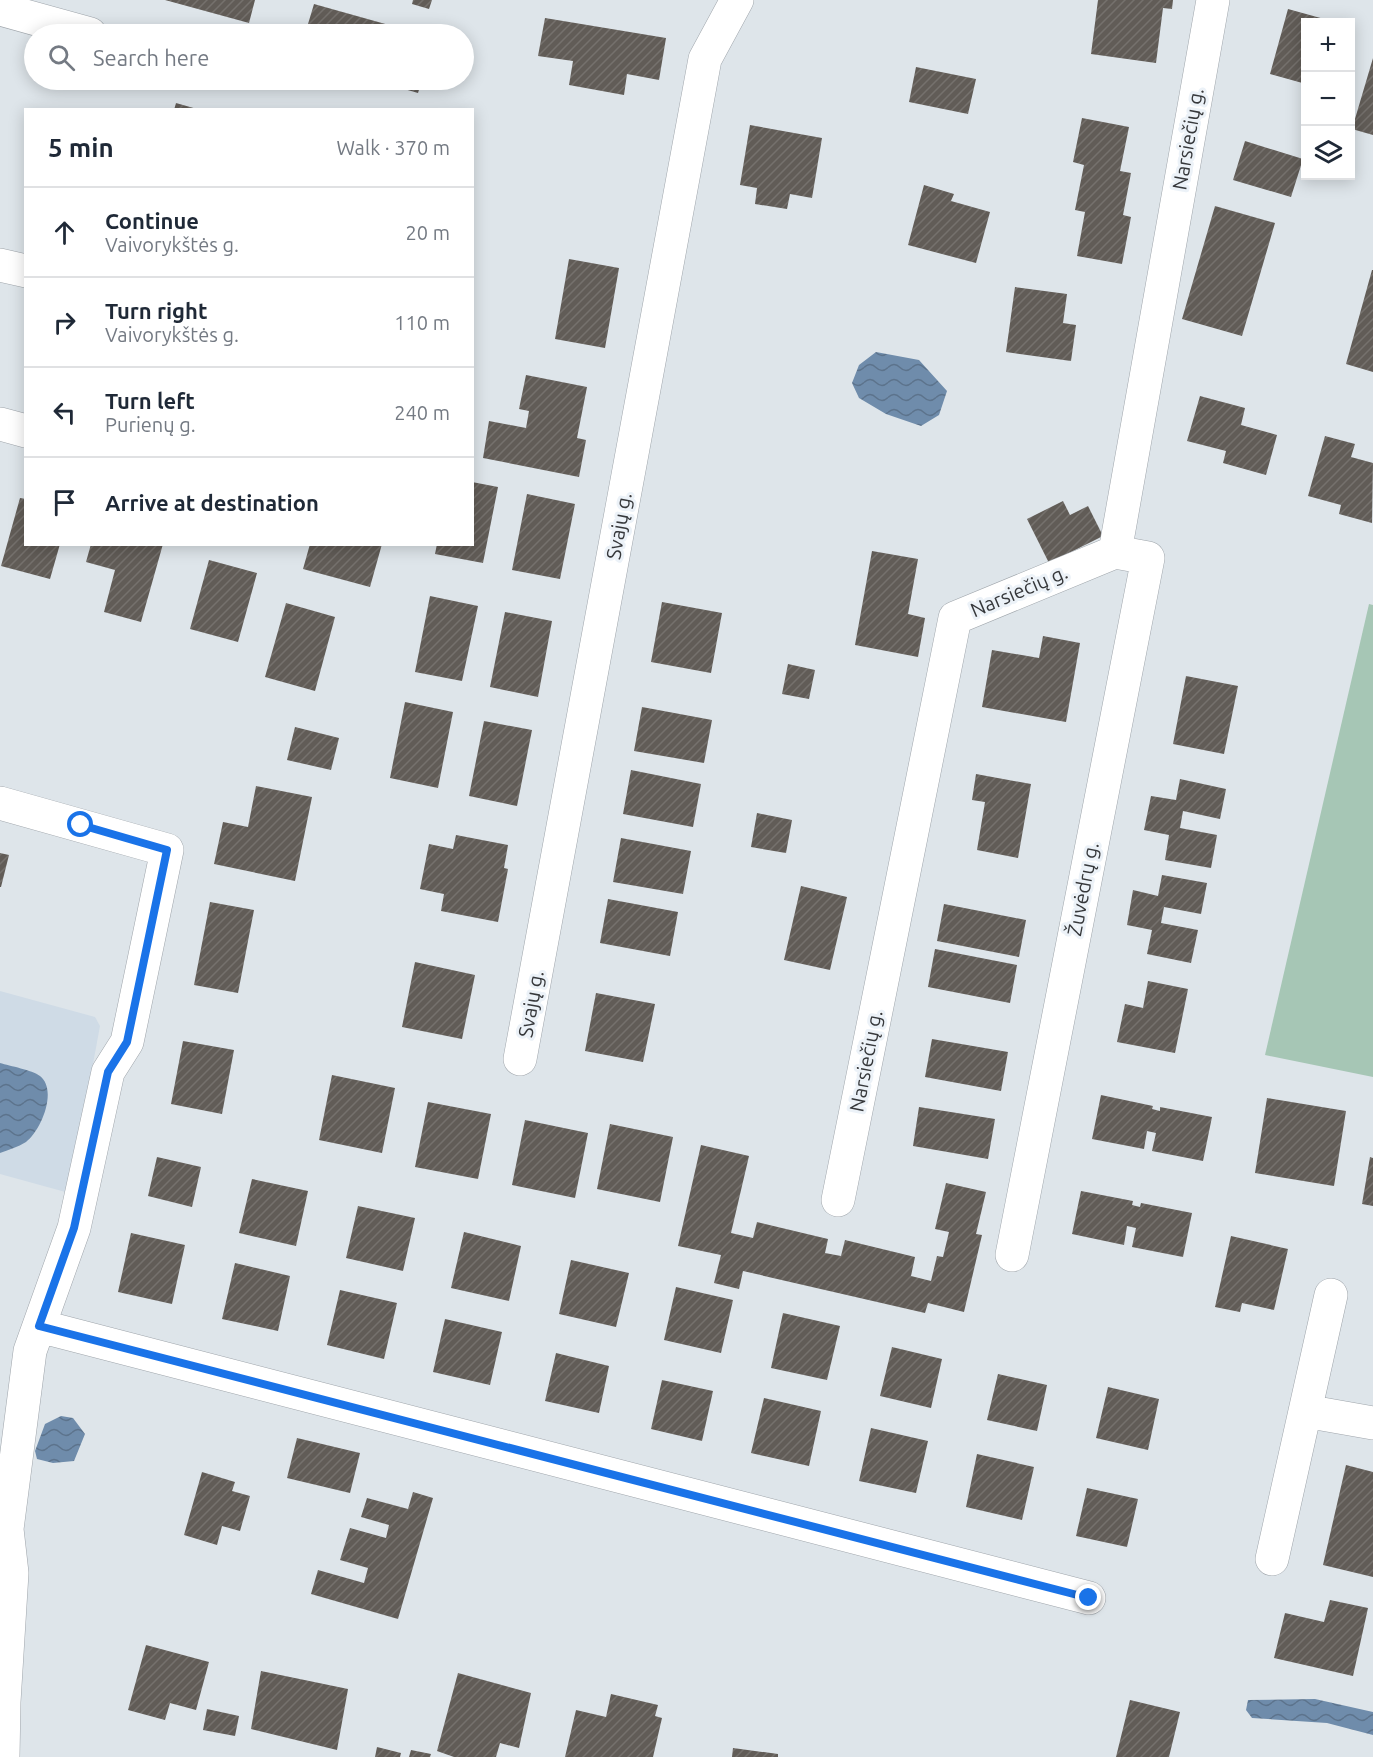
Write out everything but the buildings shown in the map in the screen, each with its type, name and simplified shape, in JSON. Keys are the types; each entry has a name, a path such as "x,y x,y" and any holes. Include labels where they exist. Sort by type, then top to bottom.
{"street":[{"name":"Svajų g.","path":"520,1059 705,59 737,0"},
{"name":"Narsiečių g.","path":"838,1200 955,618 1115,552 1213,0"},
{"path":"0,9 54,24"},
{"path":"0,265 24,271"},
{"path":"0,424 24,430"},
{"name":"Žuvėdrų g.","path":"1012,1255 1148,558 1115,552"},
{"path":"0,803 167,850 127,1042 108,1072 74,1228 30,1351 4,1528 12,1573 3,1757"},
{"path":"1272,1559 1332,1295"},
{"path":"39,1326 1089,1598"},
{"path":"1305,1411 1373,1423"}],"shaded area":[{"path":"0,991 95,1017 100,1026 69,1193 0,1174"}],"green space":[{"path":"1369,604 1373,605 1373,1077 1265,1055"}],"water":[{"path":"876,352 919,360 947,391 939,415 921,426 886,414 859,398 852,383 859,365"},
{"path":"0,1063 40,1076 48,1091 42,1120 32,1137 23,1144 0,1153"},
{"path":"61,1416 73,1418 85,1434 74,1461 53,1463 37,1459 35,1451 45,1424"},
{"path":"1315,1699 1373,1712 1373,1735 1327,1723 1252,1718 1246,1710 1248,1700"}],"route":[{"path":"81,825 167,850 127,1042 108,1072 74,1228 39,1326 1089,1598"}]}
